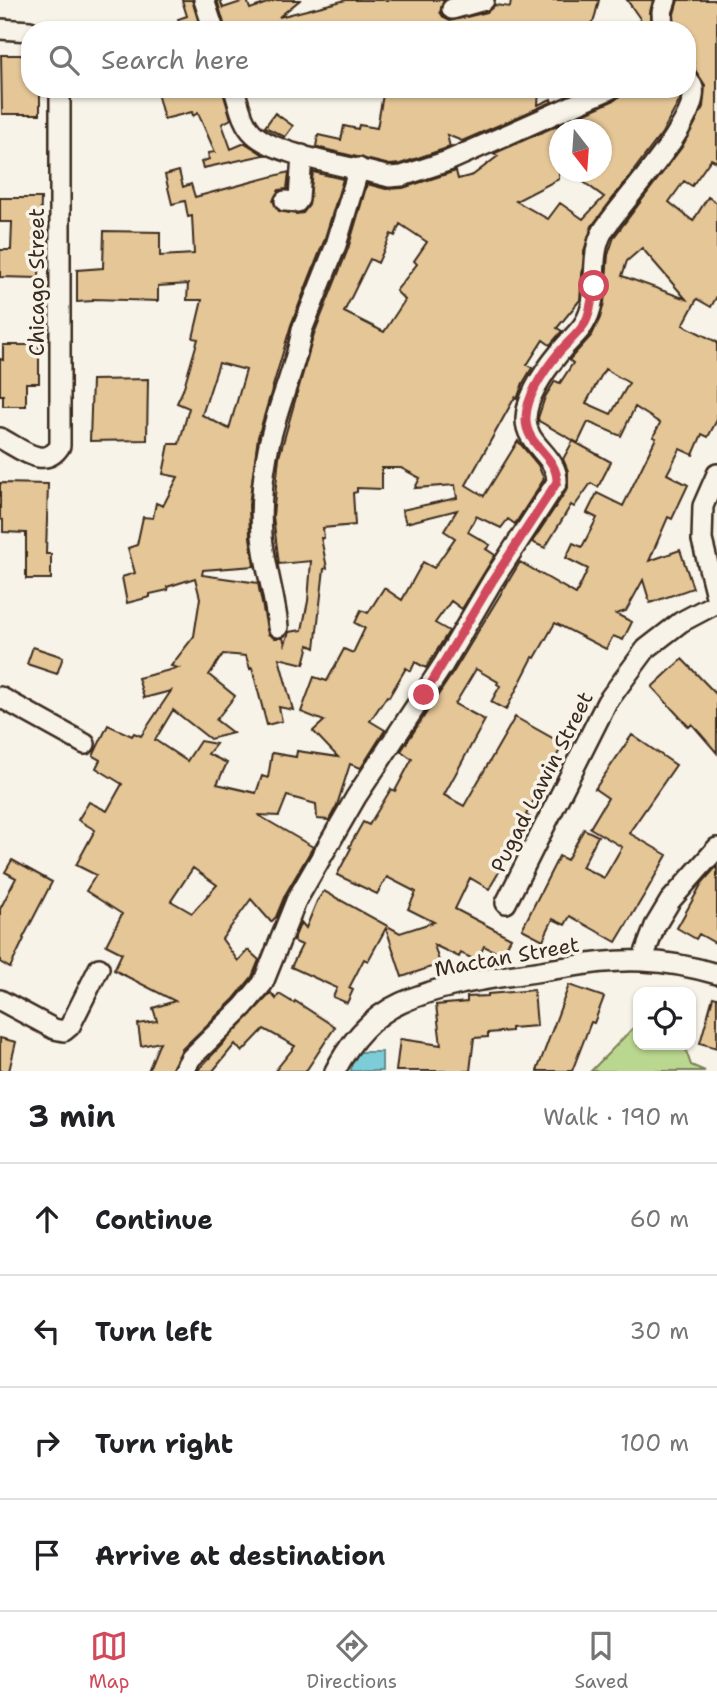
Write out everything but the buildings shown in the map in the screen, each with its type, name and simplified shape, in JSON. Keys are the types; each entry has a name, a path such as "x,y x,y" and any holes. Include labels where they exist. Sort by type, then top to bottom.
{"street":[{"path":"204,0 211,21"},
{"path":"452,9 484,0"},
{"path":"662,21 666,0"},
{"path":"0,29 21,31"},
{"name":"Chicago Street","path":"0,438 38,458 47,458 60,446 60,98"},
{"path":"237,98 245,122 254,134 271,145 389,177 402,176 448,161 590,98"},
{"path":"183,1071 191,1058 243,1007 263,983 296,901 356,797 443,666 493,580 557,482 553,464 527,432 526,415 537,384 559,352 585,323 594,286 596,249 603,231 655,165 678,130 692,98"},
{"path":"285,201 297,202 299,199 302,155"},
{"path":"278,627 262,526 267,453 278,409 301,345 302,330 336,245 359,168"},
{"path":"717,474 703,506 702,540 717,602"},
{"name":"Pugad Lawin Street","path":"506,903 607,702 646,649 681,622 717,602"},
{"path":"0,697 85,744"},
{"path":"642,961 655,926 670,901 717,848"},
{"name":"Mactan Street","path":"335,1071 348,1046 373,1021 399,1004 483,980 575,966 642,961 688,965 717,974"},
{"path":"0,1000 54,1030 64,1031 70,1026 99,968"}],"green space":[{"path":"633,1028 633,1050 686,1050 691,1065 705,1071 591,1071"}],"water":[{"path":"352,1052 382,1052 382,1071 351,1071"}],"route":[{"path":"424,695 493,580 557,482 553,464 527,432 526,415 537,384 559,352 585,323 594,286"}]}
